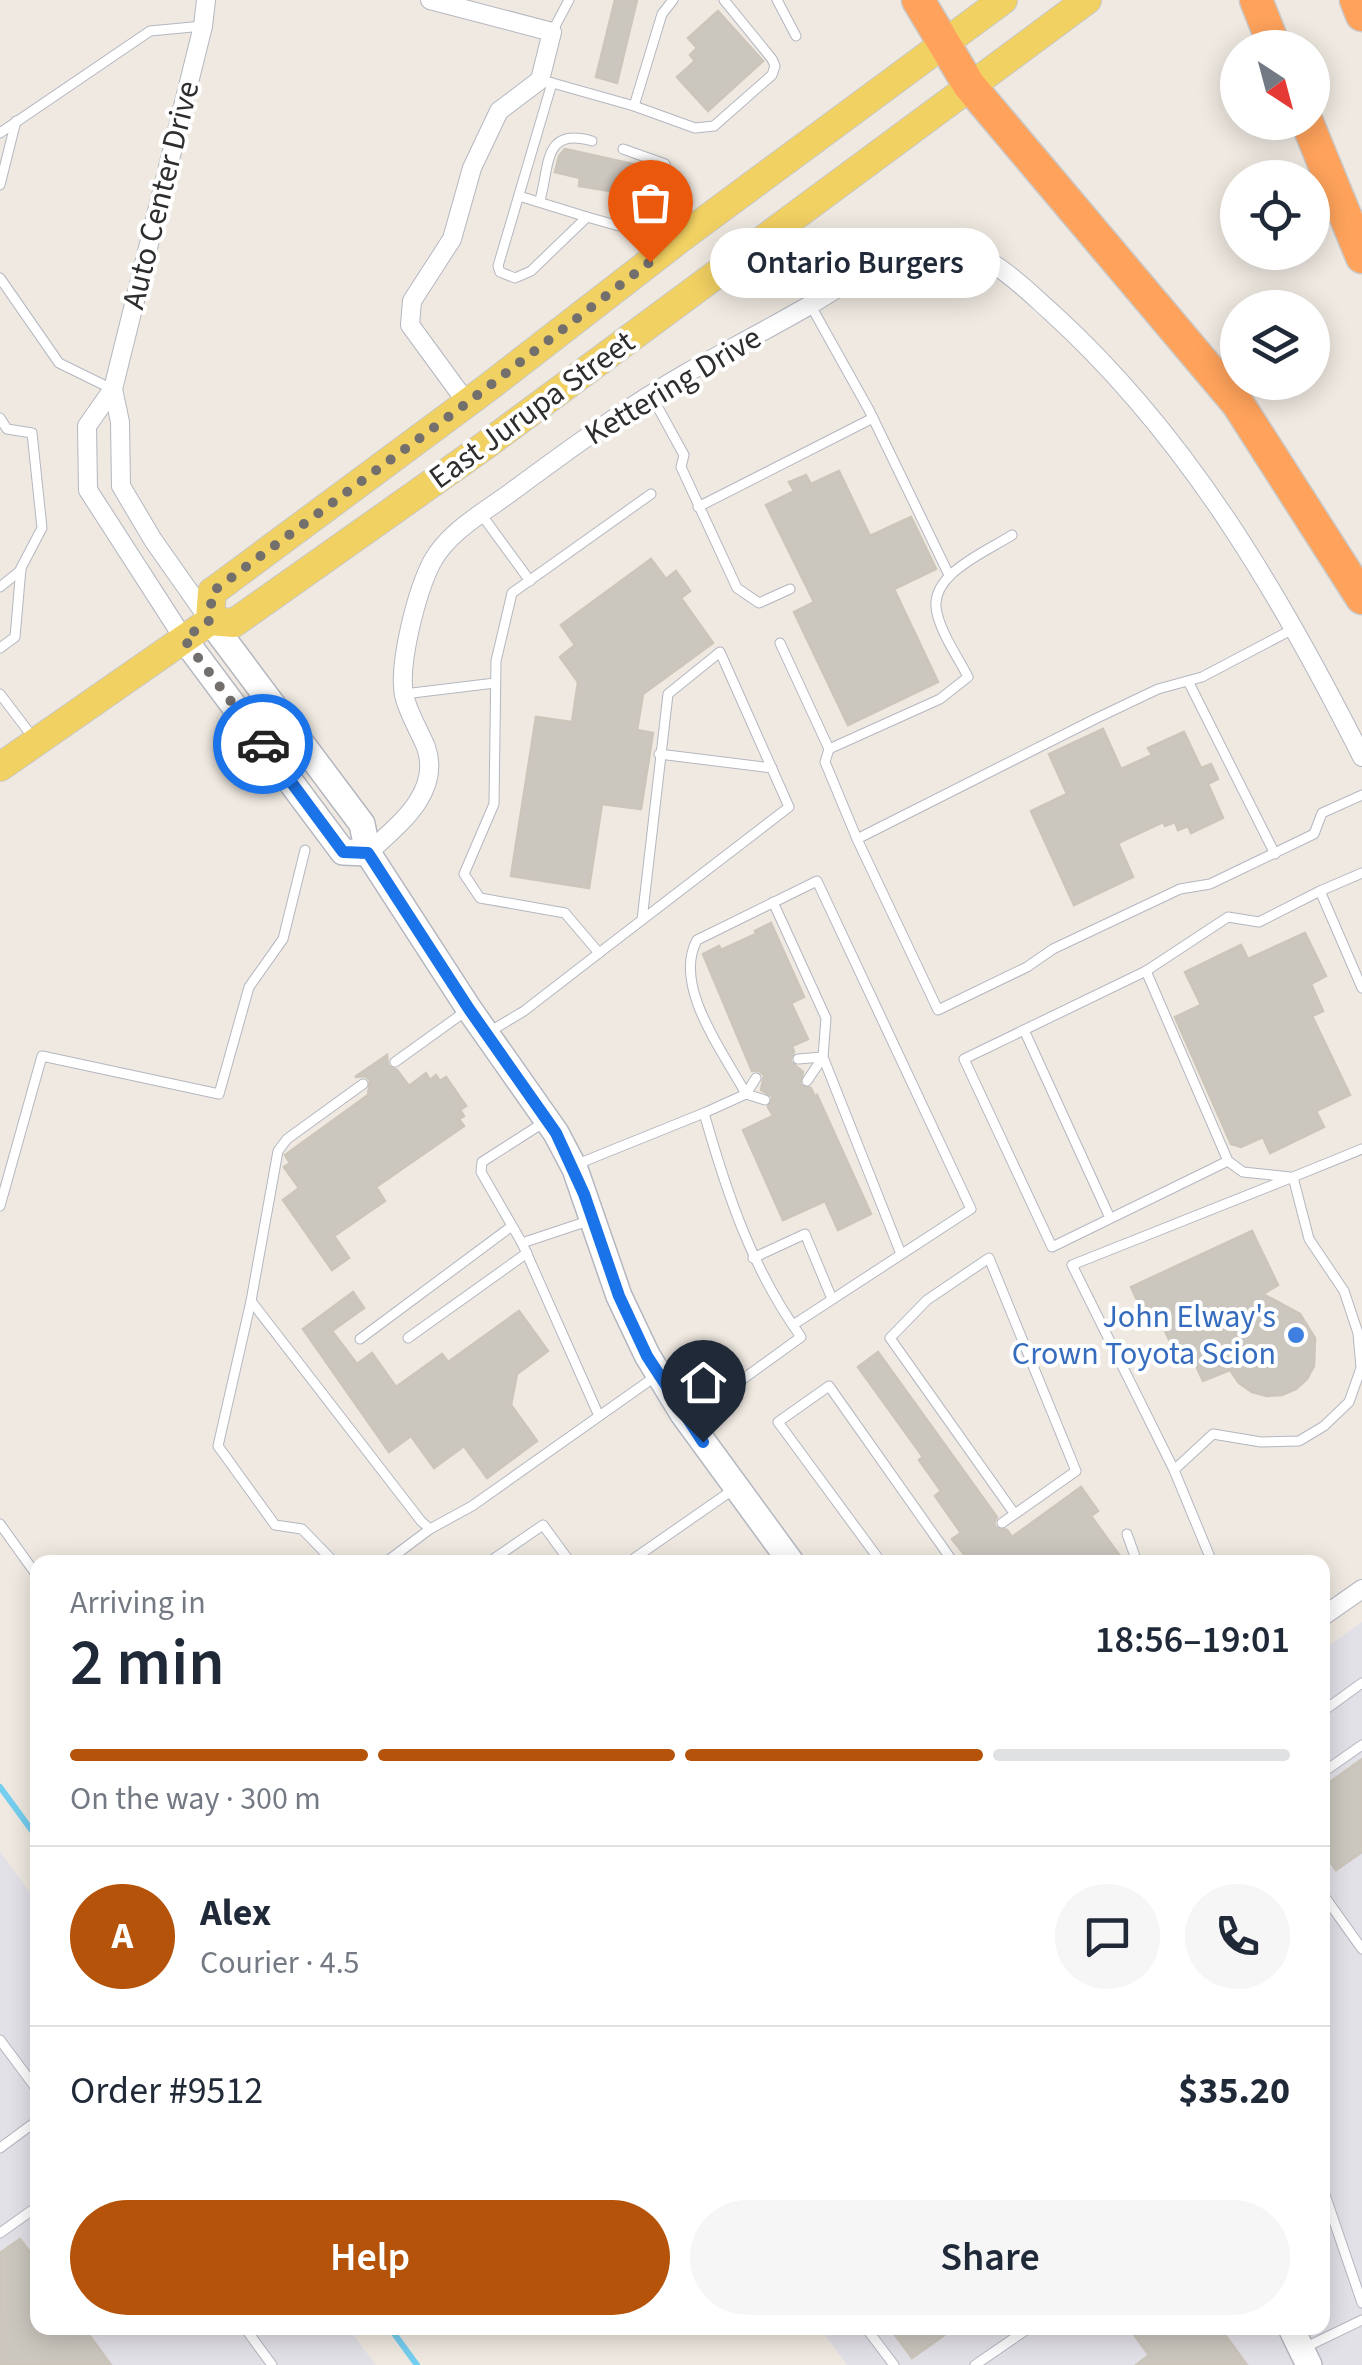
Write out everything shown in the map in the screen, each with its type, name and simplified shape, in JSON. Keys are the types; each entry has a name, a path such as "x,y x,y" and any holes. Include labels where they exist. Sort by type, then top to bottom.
{"highway":[{"path":"918,0 968,85 1238,404 1362,598"},
{"path":"1256,0 1268,30"},
{"path":"1356,0 1362,15"},
{"path":"1313,140 1362,258"}],"main road":[{"name":"East Jurupa Street","path":"210,620 212,592 1003,0"},
{"name":"East Jurupa Street","path":"4,757 36,742 210,620 234,623 483,447 1087,0"}],"street":[{"name":"Auto Center Drive","path":"206,0 203,26 113,389 87,426 88,490 184,639 343,852 368,853"},
{"path":"430,0 552,32 546,82 499,111 472,168 452,238 412,301 410,325 467,403"},
{"name":"Kettering Drive","path":"368,853 415,809 426,782 428,753 404,694 410,624 434,560 450,540 650,396 870,269 908,252 945,248 981,257 1012,277 1073,332 1149,414 1234,530 1295,628 1362,757"},
{"name":"Auto Center Drive","path":"113,389 120,422 120,486 210,620 362,824 368,853 469,1009 548,1120 573,1166 619,1296 658,1374 785,1555"},
{"path":"1330,1611 1362,1589"}],"lane":[{"path":"552,32 570,0"},
{"path":"634,106 662,14 672,0"},
{"path":"587,217 531,271 515,278 506,277 498,266 546,82 634,106 695,128 714,126 772,75 775,66 724,0"},
{"path":"777,0 796,36"},
{"path":"0,133 150,31 203,26"},
{"path":"0,185 16,121"},
{"path":"540,200 557,141 566,136 592,141"},
{"path":"519,196 619,226 664,188 669,174 665,164 622,150"},
{"path":"0,278 60,364 113,389"},
{"path":"810,304 873,418 950,575"},
{"path":"650,396 684,455 681,467 737,588 759,604 790,589"},
{"path":"0,418 7,428 32,433 42,528 21,570 15,637 0,648"},
{"path":"698,507 873,418"},
{"path":"598,953 565,914 480,898 464,874 494,804 496,661 512,593 651,494"},
{"path":"481,514 530,580"},
{"path":"829,748 940,699 968,676 936,613 936,593 950,575 1012,535"},
{"path":"0,586 21,570"},
{"path":"857,839 1158,688 1202,677 1295,628"},
{"path":"780,642 829,748 825,762 857,839 938,1010 1180,889 1210,884 1275,854 1314,834 1322,813 1362,795"},
{"path":"487,1034 524,1010 598,953 642,920 790,807 720,652 668,694 642,920"},
{"path":"1188,680 1275,854"},
{"path":"404,694 495,683"},
{"path":"0,694 36,742"},
{"path":"660,754 772,768"},
{"path":"0,1206 42,1056 219,1094 248,988 283,938 305,850"},
{"path":"1228,1161 1052,1247 964,1059 1146,971 1228,916 1259,922 1362,873"},
{"path":"765,1100 746,1094 692,994 690,952 697,940 818,881 970,1210 792,1325"},
{"path":"1320,891 1362,988"},
{"path":"774,902 826,1018 824,1057 901,1254"},
{"path":"1146,971 1228,1161 1244,1172 1293,1177"},
{"path":"395,1062 469,1009"},
{"path":"1024,1030 1110,1218"},
{"path":"798,1059 824,1057"},
{"path":"808,1081 824,1057"},
{"path":"573,1166 746,1094 756,1078"},
{"path":"327,1555 302,1529 276,1526 218,1446 278,1151 287,1138 363,1084"},
{"path":"687,1420 802,1337 774,1300 753,1258 704,1113"},
{"path":"548,1120 482,1162 481,1172 524,1248 599,1416"},
{"path":"1209,1555 1174,1470 1072,1266 1362,1149"},
{"path":"1174,1470 1213,1434 1262,1442 1299,1440 1324,1426 1349,1402 1361,1368 1358,1333 1344,1291 1309,1239 1293,1177"},
{"path":"408,1338 524,1248 594,1219"},
{"path":"360,1338 512,1226"},
{"path":"753,1258 806,1234 832,1298"},
{"path":"1002,1523 1076,1471 989,1258 927,1300 890,1338 1014,1513"},
{"path":"250,1302 430,1528"},
{"path":"395,1555 430,1528 472,1506 658,1374"},
{"path":"876,1555 778,1422 828,1386 944,1555"},
{"path":"639,1555 736,1487"},
{"path":"0,1524 30,1565"},
{"path":"499,1555 543,1525 565,1555"},
{"path":"1127,1534 1134,1555"},
{"path":"956,1555 961,1551"},
{"path":"1330,1706 1362,1683"},
{"path":"1330,1768 1362,1745"},
{"path":"1330,1904 1362,1949"},
{"path":"0,2040 30,2081"},
{"path":"0,2148 30,2126"},
{"path":"1330,2209 1362,2303"},
{"path":"0,2233 30,2212"},
{"path":"1330,2334 1362,2320"},
{"path":"250,2335 272,2365"},
{"path":"871,2335 894,2365"},
{"path":"975,2365 1019,2335"},
{"path":"1301,2347 1328,2335"}],"shaded area":[{"path":"1362,1622 1362,2365 847,2365 825,2335 1330,2335 1330,1645"},
{"path":"0,1851 30,1893 30,2335 353,2335 376,2365 0,2365"}],"building":[{"path":"615,0 637,0 617,83 596,77"},
{"path":"718,11 763,61 708,111 677,77 695,61 690,55 697,48 688,38"},
{"path":"565,149 646,167 641,183 630,180 626,191 579,186 580,178 555,172"},
{"path":"839,471 870,536 911,517 936,569 894,589 938,682 848,725 794,612 814,602 766,505 794,491 789,482 806,475 811,484"},
{"path":"651,559 666,579 676,571 690,591 681,598 713,643 643,694 637,730 653,733 641,809 602,804 589,888 511,876 536,717 572,722 578,682 560,657 575,645 561,625"},
{"path":"1103,729 1121,769 1152,755 1148,748 1184,732 1201,768 1211,764 1218,779 1208,784 1223,818 1191,833 1188,826 1178,830 1175,822 1165,826 1163,822 1118,843 1133,877 1074,905 1031,811 1067,794 1049,754"},
{"path":"771,923 804,997 791,1003 808,1039 792,1046 790,1061 803,1072 800,1085 817,1095 871,1214 838,1230 825,1201 783,1220 743,1130 773,1116 768,1107 773,1097 761,1090 764,1075 752,1071 703,954 719,946 721,950"},
{"path":"1305,933 1326,976 1311,984 1323,1011 1312,1016 1350,1095 1316,1111 1324,1127 1270,1153 1263,1137 1241,1147 1231,1144 1175,1017 1201,1005 1185,972 1241,945 1248,959"},
{"path":"387,1055 388,1066 397,1070 409,1086 426,1073 430,1080 436,1075 440,1081 446,1077 466,1106 460,1110 464,1116 459,1119 464,1126 376,1187 385,1201 334,1236 349,1258 332,1270 283,1200 299,1188 284,1167 290,1163 285,1155 368,1095 370,1080 355,1077"},
{"path":"1252,1231 1278,1285 1263,1294 1300,1314 1315,1338 1314,1366 1307,1379 1282,1395 1252,1392 1230,1370 1203,1381 1186,1344 1173,1348 1158,1316 1147,1321 1131,1287"},
{"path":"353,1292 364,1308 332,1331 357,1364 372,1353 396,1387 442,1354 448,1362 519,1311 548,1351 517,1374 511,1405 537,1441 487,1478 464,1446 434,1468 411,1436 389,1452 303,1329"},
{"path":"878,1352 997,1517 996,1528 1007,1530 1012,1537 1081,1487 1098,1511 1091,1516 1119,1555 965,1555 952,1539 961,1533 935,1496 941,1491 919,1460 923,1457 858,1367"},
{"path":"1362,1759 1362,1852 1336,1870 1330,1862 1330,1782"},
{"path":"20,2239 30,2252 30,2335 89,2335 111,2365 0,2365 0,2253"},
{"path":"895,2335 944,2335 912,2358"},
{"path":"1134,2335 1225,2335 1247,2365 1136,2365 1149,2355"}],"waterway":[{"path":"0,1787 30,1828"},
{"path":"395,2335 417,2365"}],"way so far":[{"path":"263,744 184,639 210,620 212,592 650,262"}],"place":[{"name":"Ontario Burgers","path":"650,262"},
{"name":"John Elway's Crown Toyota Scion","path":"1296,1335"}],"route":[{"path":"263,744 343,852 368,853 469,1009 548,1120 573,1166 619,1296 647,1356 703,1442"}]}
